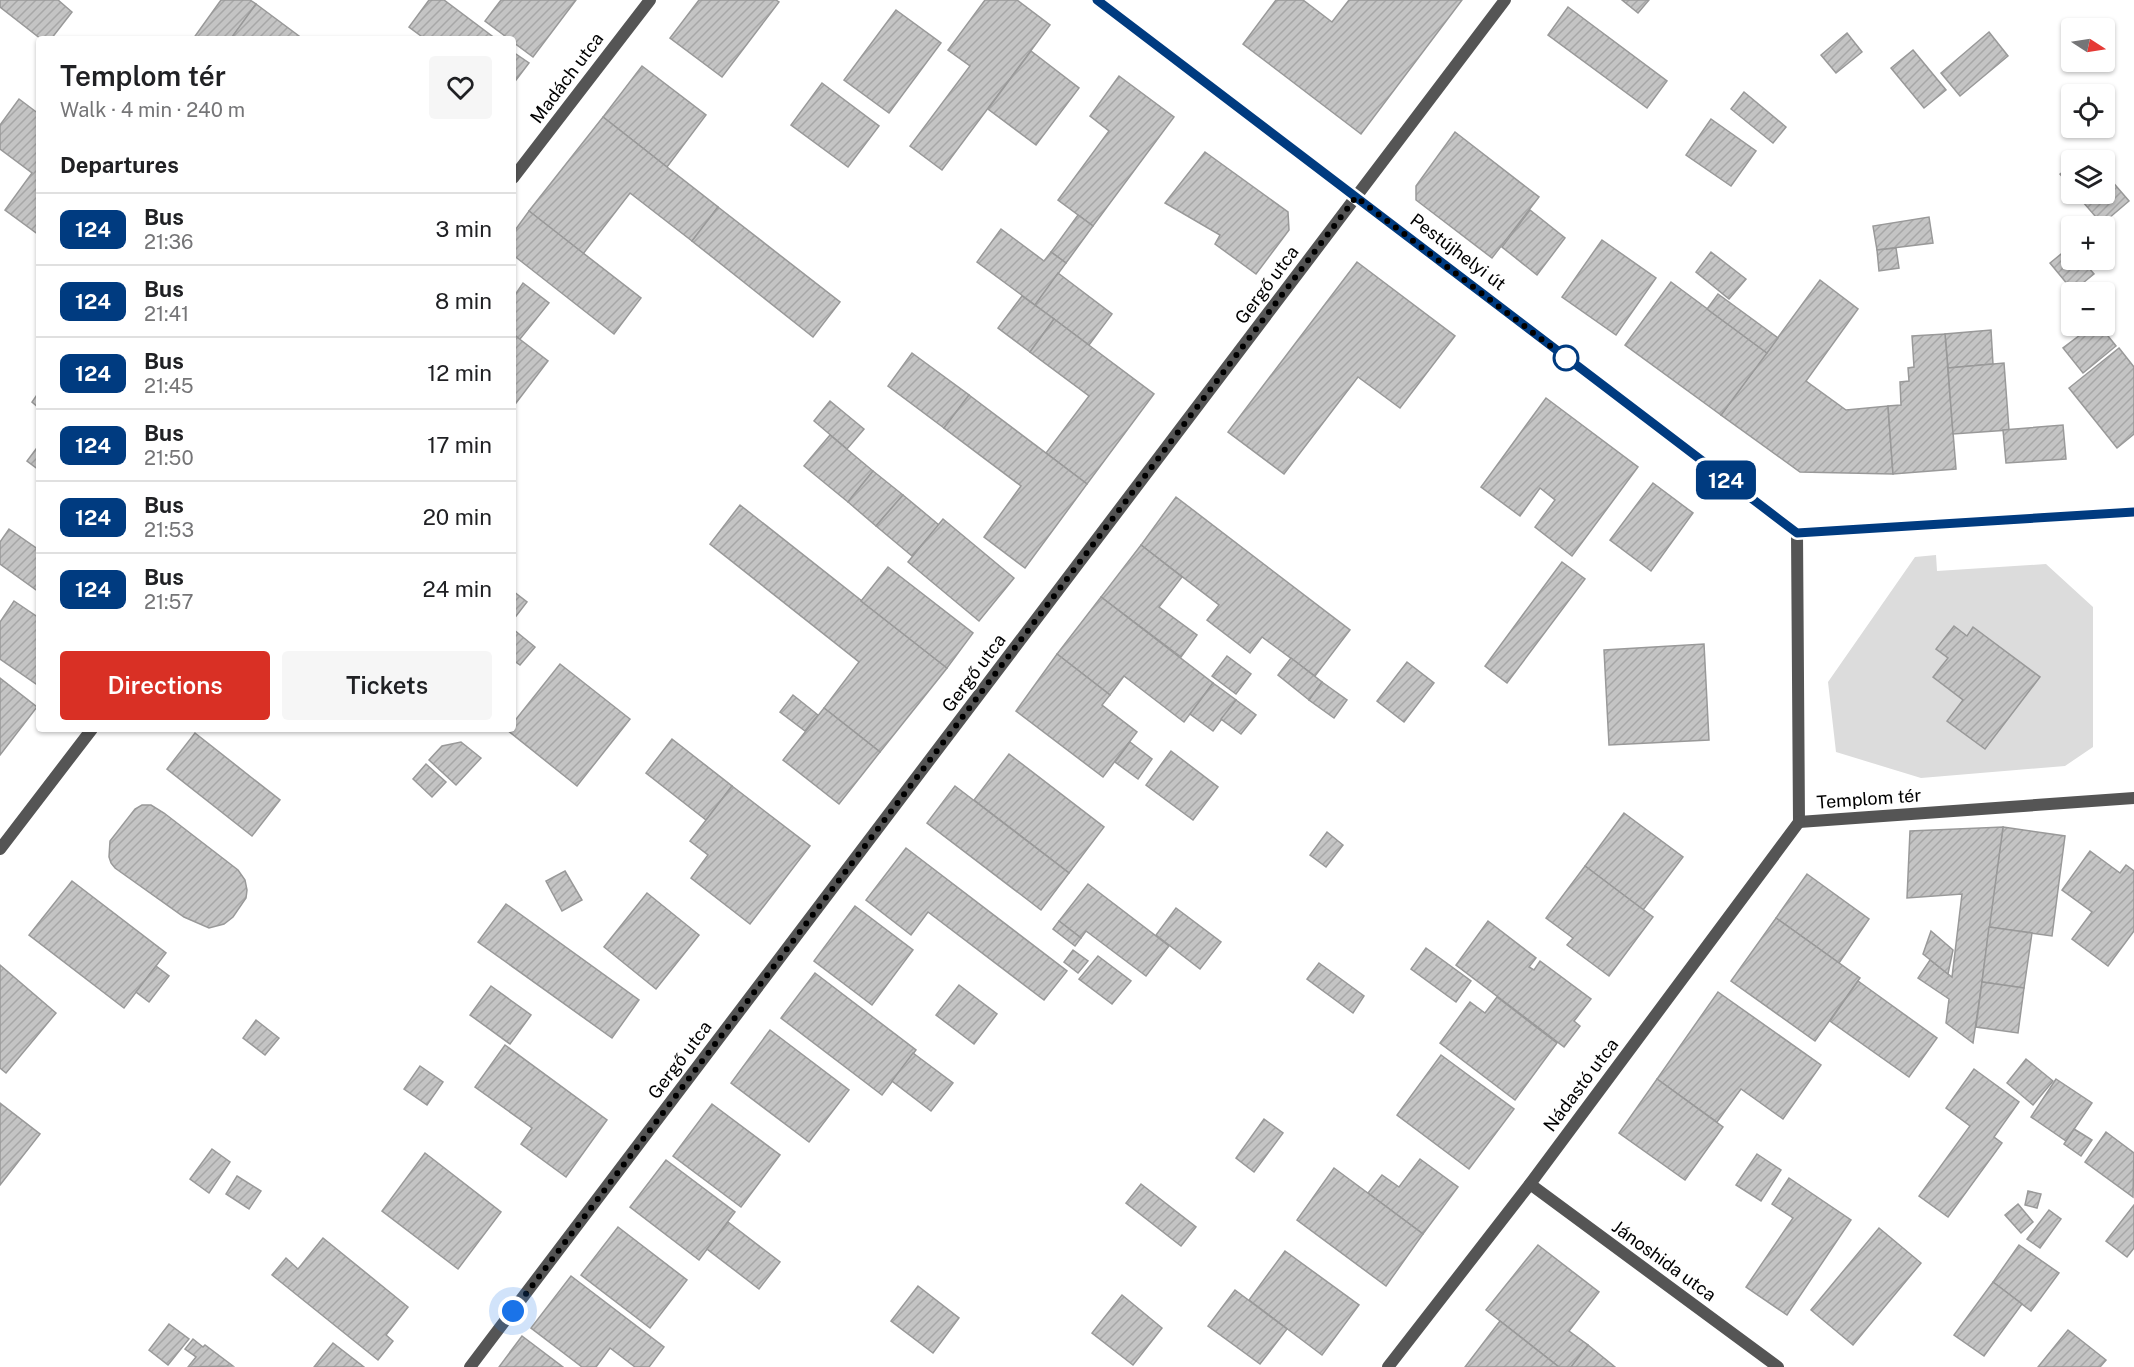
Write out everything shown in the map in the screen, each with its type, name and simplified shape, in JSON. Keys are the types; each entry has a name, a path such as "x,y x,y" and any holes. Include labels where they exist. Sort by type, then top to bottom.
{"street":[{"name":"Madách utca","path":"516,174 650,0"},
{"name":"Pestújhelyi út","path":"1096,0 1797,533"},
{"name":"Gergő utca","path":"470,1367 1505,0"},
{"path":"1797,533 2134,512"},
{"name":"Templom tér","path":"1797,533 1799,822 2134,798"},
{"path":"0,849 90,732"},
{"name":"Nádastó utca","path":"1388,1367 1530,1184 1799,822"},
{"name":"Jánoshida utca","path":"1530,1184 1778,1367"}],"shaded area":[{"path":"1936,555 1937,571 2046,564 2093,607 2093,747 2065,766 1921,778 1836,752 1828,682 1915,557"}],"building":[{"path":"0,0 58,0 72,12 53,36 37,36 0,7"},
{"path":"221,0 250,0 256,4 233,36 195,36"},
{"path":"429,0 444,0 492,36 421,36 409,27"},
{"path":"501,0 576,0 533,57 516,44 516,36 505,36 485,21"},
{"path":"699,0 776,0 779,2 722,77 670,38"},
{"path":"985,0 1017,0 1050,25 942,170 910,146 970,66 948,50"},
{"path":"1276,0 1303,0 1332,22 1349,0 1462,0 1361,134 1243,44"},
{"path":"1622,0 1649,0 1638,13"},
{"path":"256,4 299,36 233,36"},
{"path":"1568,7 1667,81 1647,108 1548,35"},
{"path":"896,10 941,43 889,113 844,80"},
{"path":"1989,32 2008,56 1960,96 1941,73"},
{"path":"1847,33 1862,52 1836,73 1821,55"},
{"path":"1913,50 1946,90 1924,108 1891,68"},
{"path":"1031,51 1079,88 1036,145 988,109"},
{"path":"516,54 529,63 516,80"},
{"path":"642,66 706,115 667,167 603,117"},
{"path":"1119,76 1174,117 1093,226 1058,200 1109,131 1090,116"},
{"path":"822,83 879,126 848,167 791,125"},
{"path":"1744,92 1786,127 1773,143 1731,109"},
{"path":"19,99 36,112 36,233 5,210 32,173 0,149 0,125"},
{"path":"603,117 718,207 692,241 630,193 583,254 529,211"},
{"path":"1711,119 1756,151 1731,186 1686,155"},
{"path":"1455,132 1539,197 1492,258 1416,200 1416,186"},
{"path":"1205,152 1288,212 1289,230 1256,274 1215,244 1220,235 1165,203"},
{"path":"2115,185 2129,201 2111,216 2095,216 2085,204 2115,204"},
{"path":"718,207 840,302 813,337 692,241"},
{"path":"1530,210 1565,238 1537,275 1502,247"},
{"path":"529,211 641,298 614,334 516,257 516,229"},
{"path":"1078,215 1093,226 1066,263 1051,252"},
{"path":"1929,217 1933,243 1877,250 1873,226"},
{"path":"1001,229 1044,261 1051,252 1066,263 1035,305 977,262"},
{"path":"1602,240 1656,278 1616,335 1562,297"},
{"path":"1896,248 1899,268 1879,271 1877,250"},
{"path":"1711,252 1746,279 1729,299 1696,272"},
{"path":"2061,254 2061,270 2091,270 2094,274 2084,282 2066,282 2050,263"},
{"path":"1357,262 1455,336 1400,408 1358,377 1284,474 1228,432"},
{"path":"1058,273 1112,314 1089,345 1035,305"},
{"path":"1820,280 1858,309 1806,381 1846,410 1888,406 1893,474 1800,472 1721,415"},
{"path":"1671,282 1767,353 1721,415 1625,345"},
{"path":"523,283 549,303 520,339 516,336 516,294"},
{"path":"1718,294 1778,338 1767,353 1707,309"},
{"path":"1022,296 1054,319 1030,352 998,328"},
{"path":"1054,319 1154,394 1087,484 1046,453 1089,396 1030,352"},
{"path":"1991,330 1993,364 1948,368 1945,334"},
{"path":"1945,334 1956,469 1893,474 1888,406 1901,405 1900,382 1909,381 1908,368 1914,367 1912,336"},
{"path":"516,336 548,361 516,403"},
{"path":"2079,336 2108,336 2116,346 2083,373 2063,348"},
{"path":"2119,348 2134,367 2134,434 2117,448 2069,388"},
{"path":"912,353 969,395 944,428 888,386"},
{"path":"2004,363 2009,430 1953,434 1948,368"},
{"path":"969,395 1087,484 1025,568 984,537 1021,486 944,428"},
{"path":"1546,398 1638,467 1572,556 1535,527 1555,500 1540,488 1520,516 1481,487"},
{"path":"830,401 864,429 847,449 814,421"},
{"path":"2063,425 2066,459 2006,463 2003,430"},
{"path":"830,435 873,471 848,502 804,466"},
{"path":"36,449 36,468 27,461"},
{"path":"873,471 903,495 876,526 848,502"},
{"path":"1653,483 1693,513 1651,571 1610,540"},
{"path":"903,495 939,525 912,556 876,526"},
{"path":"1176,497 1350,630 1315,676 1262,637 1250,653 1207,620 1219,605 1141,545"},
{"path":"740,505 947,668 880,752 824,708 859,662 710,544"},
{"path":"943,519 1014,578 979,621 908,562"},
{"path":"9,529 36,548 36,590 0,564 0,542"},
{"path":"1141,545 1182,577 1159,607 1197,635 1181,657 1101,597"},
{"path":"1562,562 1585,579 1507,683 1485,666"},
{"path":"888,567 973,633 947,668 861,601"},
{"path":"516,593 527,602 516,616"},
{"path":"1101,597 1213,683 1184,722 1124,676 1110,695 1057,654"},
{"path":"14,601 36,616 36,684 0,659 0,622"},
{"path":"1954,626 1967,636 1973,627 2040,677 1985,749 1947,721 1963,700 1933,677 1948,658 1936,649"},
{"path":"516,631 535,647 520,665 516,662"},
{"path":"1704,644 1709,740 1609,745 1604,650"},
{"path":"1057,654 1110,695 1102,705 1137,732 1103,777 1016,711"},
{"path":"1227,656 1251,674 1236,694 1212,676"},
{"path":"1291,658 1322,682 1309,700 1278,675"},
{"path":"1407,662 1434,683 1404,722 1377,701"},
{"path":"560,664 630,719 577,786 510,732 516,732 516,719"},
{"path":"0,678 36,708 0,755"},
{"path":"1322,682 1347,700 1334,718 1309,700"},
{"path":"1213,683 1236,700 1213,731 1190,714"},
{"path":"793,695 818,715 805,731 780,712"},
{"path":"1236,700 1256,715 1241,734 1221,719"},
{"path":"824,708 880,752 839,804 783,760"},
{"path":"195,733 280,800 252,836 167,769"},
{"path":"672,739 732,786 706,820 646,773"},
{"path":"461,742 481,758 456,785 429,760 442,746"},
{"path":"1130,742 1152,759 1138,779 1115,762"},
{"path":"1171,751 1218,787 1193,820 1146,785"},
{"path":"1009,754 1104,827 1069,873 974,800"},
{"path":"426,764 446,782 432,797 413,779"},
{"path":"732,786 810,846 750,924 691,878 708,855 690,841"},
{"path":"955,786 1069,873 1041,910 927,823"},
{"path":"142,805 151,805 164,813 238,870 245,880 246,898 233,917 224,924 209,928 184,917 111,863 110,841 135,809"},
{"path":"1624,813 1683,857 1643,910 1585,866"},
{"path":"2003,827 2065,836 2052,936 1989,927"},
{"path":"2003,827 1973,1043 1946,1023 1949,999 1918,978 1930,960 1952,977 1962,894 1907,898 1910,831"},
{"path":"1327,832 1343,845 1326,867 1310,855"},
{"path":"906,848 1067,971 1044,1000 928,912 911,935 866,900"},
{"path":"2090,851 2120,873 2126,865 2134,871 2134,931 2108,966 2072,939 2092,912 2062,890"},
{"path":"1585,866 1653,917 1609,976 1567,945 1573,938 1546,918"},
{"path":"565,871 582,900 562,911 546,881"},
{"path":"1807,874 1869,919 1839,963 1776,918"},
{"path":"72,881 166,953 124,1008 29,935"},
{"path":"1088,884 1169,946 1146,976 1086,931 1081,938 1059,921"},
{"path":"647,893 699,935 656,989 604,947"},
{"path":"506,904 639,1000 612,1038 478,942"},
{"path":"855,906 913,950 872,1005 814,961"},
{"path":"1176,908 1221,942 1200,969 1156,935"},
{"path":"1776,918 1860,978 1815,1041 1731,981"},
{"path":"1059,921 1081,938 1075,946 1053,929"},
{"path":"1488,921 1536,958 1529,967 1534,970 1540,961 1591,999 1574,1021 1580,1026 1564,1047 1456,965"},
{"path":"1989,927 2032,933 2024,988 1982,982"},
{"path":"1931,931 1953,950 1948,974 1923,954"},
{"path":"1426,948 1471,981 1456,1002 1411,969"},
{"path":"1073,950 1088,961 1078,973 1064,962"},
{"path":"1098,956 1131,981 1112,1004 1079,979"},
{"path":"1319,963 1364,996 1353,1013 1307,979"},
{"path":"0,965 56,1013 6,1073 0,1068"},
{"path":"156,966 169,976 149,1002 136,992"},
{"path":"815,973 916,1050 882,1095 781,1018"},
{"path":"1858,981 1937,1038 1909,1077 1830,1021"},
{"path":"1982,982 2024,988 2018,1033 1976,1027"},
{"path":"959,985 997,1014 974,1044 936,1015"},
{"path":"491,986 531,1015 510,1044 470,1015"},
{"path":"1718,992 1821,1065 1783,1119 1741,1089 1717,1122 1657,1079"},
{"path":"1497,997 1557,1043 1515,1100 1440,1043 1470,1002 1485,1013"},
{"path":"256,1020 279,1038 265,1055 243,1038"},
{"path":"770,1030 849,1090 809,1142 731,1083"},
{"path":"505,1045 607,1120 566,1177 521,1144 532,1128 475,1087"},
{"path":"913,1053 953,1083 931,1111 892,1081"},
{"path":"1441,1055 1514,1109 1469,1169 1397,1115"},
{"path":"2026,1059 2053,1081 2033,1105 2007,1083"},
{"path":"420,1066 443,1082 427,1105 404,1089"},
{"path":"1974,1069 2019,1102 1994,1137 2002,1143 1948,1217 1919,1196 1970,1126 1946,1108"},
{"path":"1657,1079 1723,1127 1685,1180 1619,1133"},
{"path":"2056,1079 2092,1103 2066,1141 2031,1117"},
{"path":"0,1103 40,1134 0,1185"},
{"path":"712,1104 780,1155 741,1207 673,1156"},
{"path":"1264,1119 1283,1133 1254,1172 1236,1158"},
{"path":"2074,1129 2092,1140 2081,1156 2064,1144"},
{"path":"2106,1132 2134,1153 2133,1197 2085,1162"},
{"path":"212,1149 230,1162 209,1193 190,1179"},
{"path":"425,1153 501,1212 458,1269 382,1211"},
{"path":"1757,1154 1781,1170 1761,1201 1736,1185"},
{"path":"1420,1159 1458,1187 1423,1234 1368,1193 1382,1175 1399,1187"},
{"path":"666,1160 735,1212 699,1260 630,1207"},
{"path":"1334,1168 1423,1234 1386,1286 1297,1220"},
{"path":"237,1176 261,1191 249,1209 226,1194"},
{"path":"1789,1178 1851,1220 1787,1315 1746,1287 1793,1218 1772,1204"},
{"path":"1141,1184 1196,1227 1181,1246 1126,1203"},
{"path":"2028,1191 2041,1194 2037,1208 2025,1205"},
{"path":"2018,1204 2033,1222 2021,1233 2005,1215"},
{"path":"2134,1205 2134,1248 2127,1257 2106,1241"},
{"path":"2049,1210 2061,1219 2040,1248 2027,1239"},
{"path":"728,1222 780,1262 759,1289 707,1249"},
{"path":"618,1227 687,1280 650,1328 581,1275"},
{"path":"1879,1228 1921,1263 1853,1345 1811,1310"},
{"path":"323,1238 408,1307 386,1335 393,1341 378,1360 272,1275 286,1258 298,1269"},
{"path":"1538,1245 1599,1292 1569,1331 1588,1345 1571,1367 1559,1367 1486,1310"},
{"path":"2019,1245 2059,1273 2031,1311 1993,1282"},
{"path":"1285,1251 1359,1305 1322,1355 1249,1300"},
{"path":"571,1276 664,1347 649,1367 635,1367 610,1348 596,1367 582,1367 531,1328"},
{"path":"1993,1282 2022,1304 1984,1356 1954,1335"},
{"path":"918,1286 959,1318 933,1353 891,1321"},
{"path":"1235,1290 1287,1329 1260,1364 1208,1326"},
{"path":"1122,1295 1162,1328 1133,1365 1092,1333"},
{"path":"1500,1321 1559,1367 1465,1367"},
{"path":"169,1324 189,1339 168,1365 149,1350"},
{"path":"2068,1330 2106,1360 2100,1367 2038,1367"},
{"path":"522,1336 563,1367 499,1367"},
{"path":"193,1339 233,1366 188,1367 196,1357 185,1349"},
{"path":"333,1343 364,1367 314,1367"},
{"path":"1588,1345 1615,1367 1571,1367"}],"bus line":[{"name":"124","path":"1097,0 1797,533 2134,512"}],"route":[{"path":"513,1311 1356,197 1566,358"}]}
